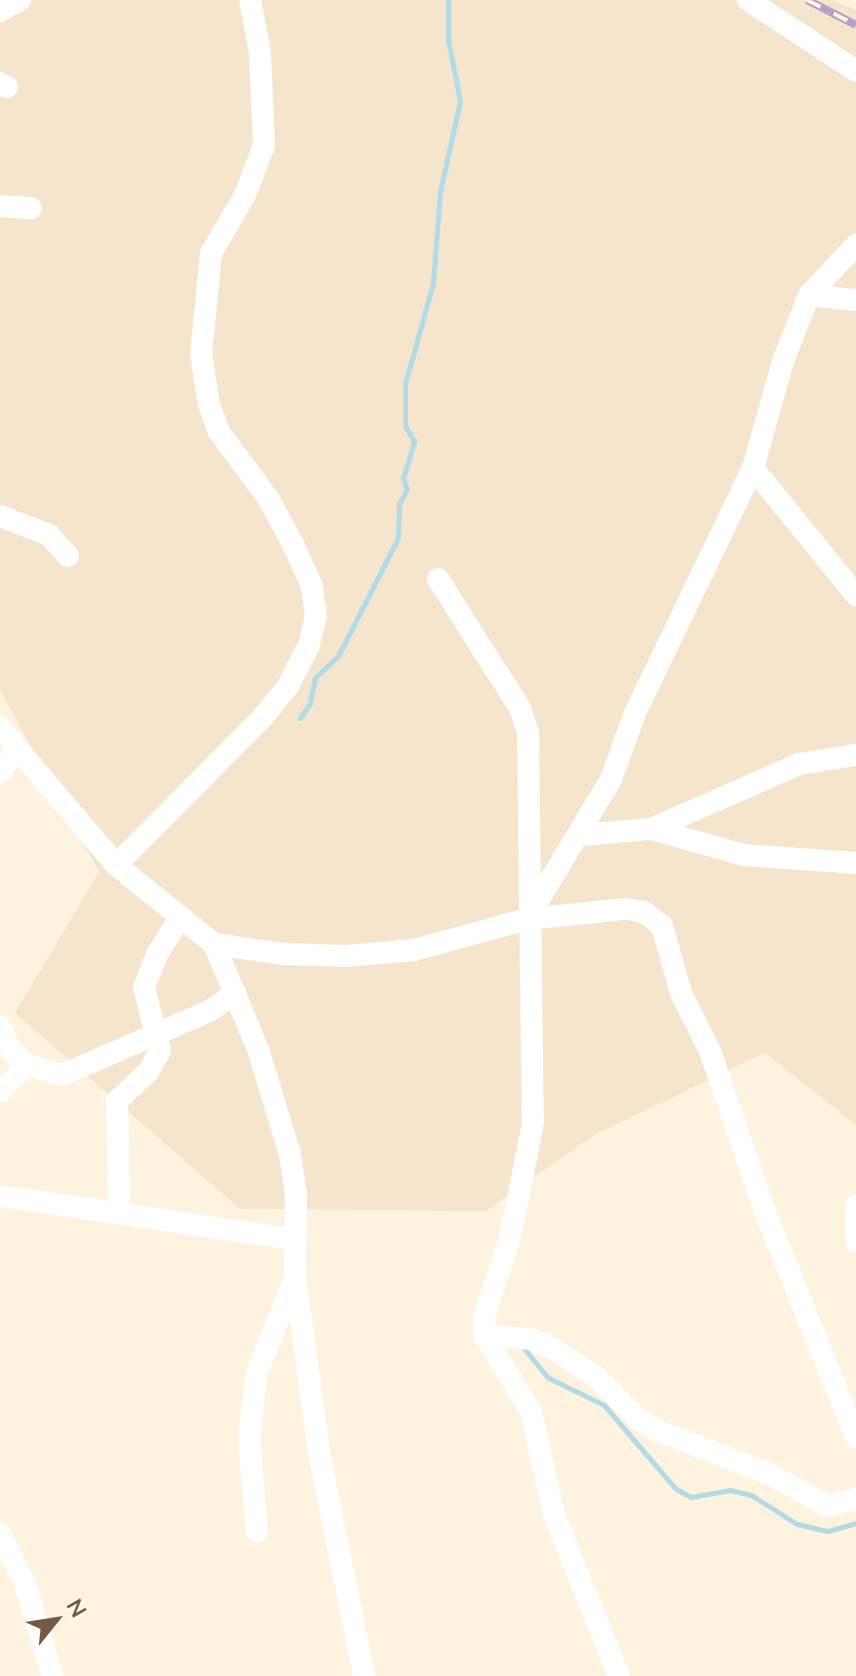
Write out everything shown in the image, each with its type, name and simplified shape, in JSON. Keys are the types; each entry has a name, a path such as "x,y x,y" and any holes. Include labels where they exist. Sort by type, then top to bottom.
{"street":[{"path":"0,11 20,0"},
{"path":"116,865 263,717 288,686 309,645 316,614 311,584 294,546 268,498 219,432 209,405 201,354 211,253 245,195 264,145 260,53 250,0"},
{"path":"748,0 856,71"},
{"path":"0,206 31,208"},
{"path":"527,919 582,835 753,468 783,361 809,295 856,245"},
{"path":"809,295 856,300"},
{"path":"753,468 856,595"},
{"path":"0,516 49,535 68,556"},
{"path":"438,579 520,708 528,732 527,919 535,1037 533,1123 522,1191 484,1317 484,1335 531,1412 554,1515 619,1676"},
{"path":"0,728 15,752 116,865 214,944 236,993 290,1154 296,1194 292,1239 295,1278 331,1528 364,1676"},
{"path":"0,772 15,752"},
{"path":"582,835 651,829 799,764 856,755"},
{"path":"651,829 744,855 856,863"},
{"path":"214,944 345,956 414,950 527,919 626,909 644,912 662,926 681,993 710,1051 761,1200 856,1437"},
{"path":"119,1213 117,1101 155,1062 160,1050 144,987 180,918"},
{"path":"0,1027 12,1052 27,1065 73,1073 155,1032 209,1011 236,993"},
{"path":"0,1092 27,1065"},
{"path":"0,1196 292,1239"},
{"path":"856,1205 856,1241"},
{"path":"257,1532 249,1438 256,1375 295,1278"},
{"path":"484,1335 531,1339 554,1349 613,1390 640,1420 774,1476 827,1506 856,1499"},
{"path":"0,1534 25,1584 52,1676"}],"shaded area":[{"path":"0,0 832,0 856,10 856,1125 765,1053 596,1134 486,1211 240,1209 15,1013 99,872 0,690"}],"waterway":[{"path":"300,718 310,703 315,678 338,656 398,538 399,504 407,489 403,478 414,441 405,426 405,384 433,283 440,192 460,101 448,39 448,0"},
{"path":"523,1347 547,1377 604,1405 676,1489 691,1497 730,1490 751,1495 797,1524 828,1531 856,1523"}],"railway":[{"path":"807,0 856,25"}]}
